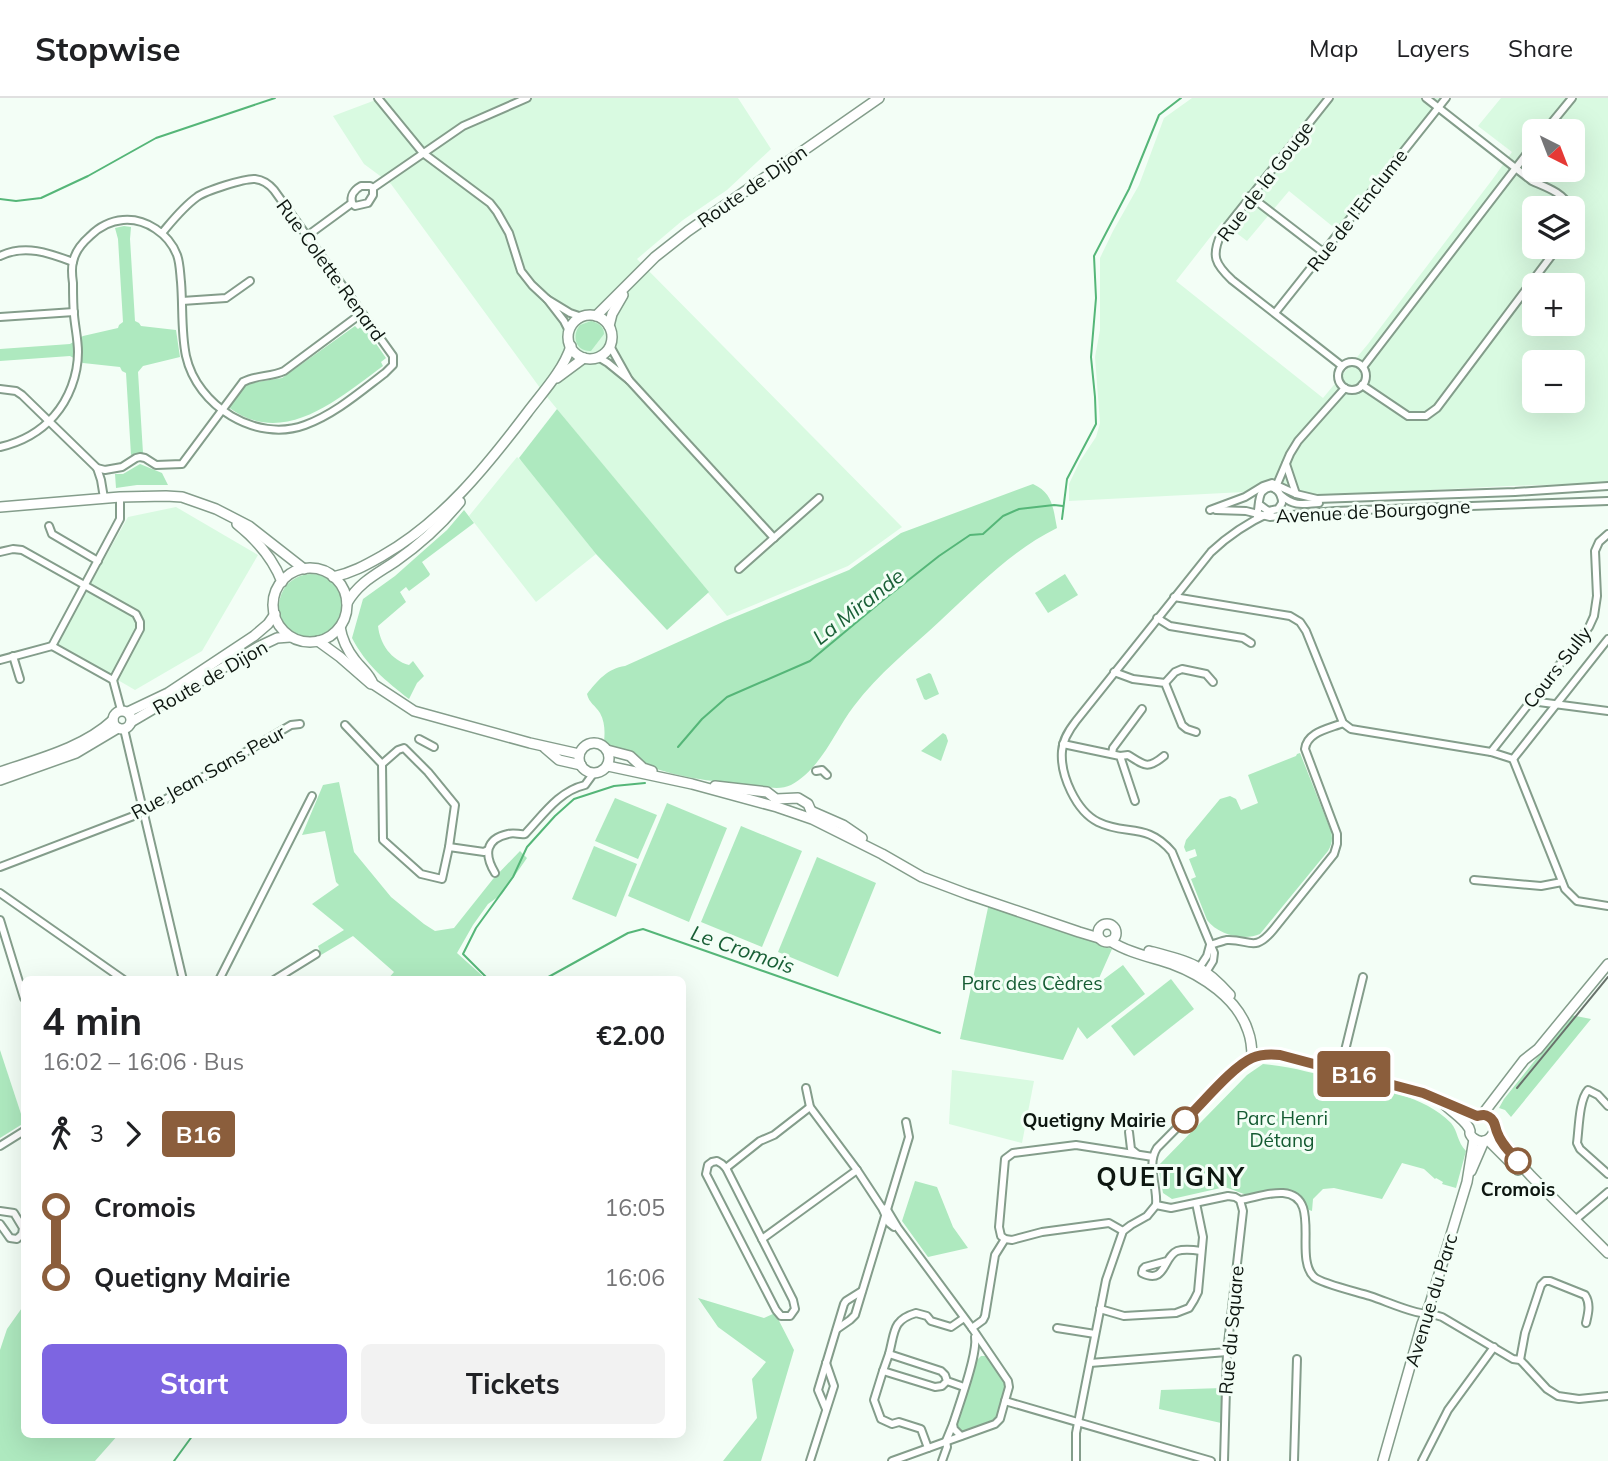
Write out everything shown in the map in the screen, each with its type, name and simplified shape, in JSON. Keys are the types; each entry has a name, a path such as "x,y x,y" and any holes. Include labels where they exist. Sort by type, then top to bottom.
{"main road":[{"name":"Route de Dijon","path":"596,316 655,257 688,231 879,98"},
{"name":"Route de Dijon","path":"609,326 612,314 631,282"},
{"path":"347,603 362,583 396,561 446,519 476,482 567,357 570,346 569,331 574,323 582,317 596,316 609,326 612,338 610,346 598,358 584,358 570,346"},
{"path":"547,386 584,358"},
{"path":"333,576 360,569 418,533 453,502 494,456"},
{"path":"0,507 120,497 182,497 216,509 249,526 304,569"},
{"path":"216,509 254,539 268,556 282,582"},
{"path":"304,569 320,570 333,576 343,588 347,603 346,616 340,627 331,636 318,641 301,641 290,636 279,625 275,614 274,600 282,582 304,569"},
{"name":"Route de Dijon","path":"0,780 76,753 254,636 275,614"},
{"path":"340,627 350,653 373,684"},
{"name":"Route de Dijon","path":"0,772 62,750 277,638 290,636"},
{"path":"318,641 371,684 414,711 579,754"},
{"path":"537,745 562,761 581,765 593,774 608,766 610,757 604,746 594,743 585,746 579,754 581,765"},
{"path":"607,750 630,756 643,768 666,777"},
{"path":"608,766 666,777 807,813 843,825 882,854 922,877 1085,934 1099,933"},
{"path":"692,784 768,792 776,799 795,797 803,800 807,813"},
{"path":"1104,924 1112,925 1115,929 1113,938 1102,941 1099,933 1104,924"},
{"path":"1113,938 1124,949 1201,973 1230,1002 1244,1021 1257,1056 1280,1055 1423,1093 1442,1103 1469,1128 1471,1134 1542,1188"},
{"path":"1608,964 1498,1101 1492,1119 1505,1147 1542,1188 1608,1252"},
{"path":"1469,1128 1471,1122 1480,1116 1524,1060 1538,1049"},
{"path":"1442,1103 1492,1119"},
{"path":"1482,1140 1493,1136 1495,1129"},
{"name":"Avenue du Parc","path":"1383,1461 1422,1324 1466,1182 1482,1140"}],"street":[{"path":"378,98 423,153 490,203 509,233 521,271 547,299 569,331"},
{"path":"373,188 463,127 527,98"},
{"name":"Rue de la Gouge","path":"1275,313 1221,269 1215,257 1216,245 1220,234 1329,98"},
{"path":"1426,98 1531,181 1563,196"},
{"name":"Rue de l'Enclume","path":"1275,313 1446,98"},
{"path":"1555,119 1572,98"},
{"path":"1363,367 1522,159"},
{"name":"Rue Colette Renard","path":"162,233 177,214 200,195 241,181 263,181 271,186 393,356 393,365 386,373 330,414 302,426 289,429 265,428 237,420 221,410"},
{"path":"352,204 352,196 357,188 373,188"},
{"path":"307,236 352,204 360,206 369,203 373,188"},
{"path":"1250,196 1323,253"},
{"path":"0,447 29,437 49,422 64,403 77,369 73,262 77,251 95,230 123,220 137,221 162,233 177,255 184,343 189,365 202,389 221,410"},
{"path":"0,256 13,251 30,250 73,262"},
{"path":"1362,385 1408,416 1426,416 1437,408 1549,259"},
{"path":"182,301 226,298 250,281"},
{"path":"547,299 582,317"},
{"path":"0,317 74,312"},
{"path":"97,468 105,470 122,467 140,457 156,465 182,464 243,382 284,371 362,313"},
{"path":"1275,313 1342,366"},
{"path":"610,346 629,380"},
{"path":"598,358 629,380 774,538"},
{"path":"1350,362 1363,367 1366,376 1362,385 1354,390 1345,388 1338,375 1342,366 1350,362"},
{"path":"1265,514 1260,505 1261,494 1276,486 1298,441 1345,388"},
{"path":"0,389 9,389 22,395 97,468 104,498"},
{"path":"1286,464 1296,494"},
{"name":"Avenue de Bourgogne","path":"1608,488 1317,499 1268,484 1245,498 1210,510 1265,514 1608,499"},
{"path":"1201,973 1214,956 1172,852 1155,836 1101,824 1083,811 1063,769 1063,744 1070,728 1211,552 1235,532 1282,503 1282,496 1276,486"},
{"name":"Avenue de Bourgogne","path":"1282,496 1296,504 1499,496 1608,488"},
{"path":"52,646 120,519 120,497"},
{"path":"739,569 818,498"},
{"name":"Avenue de Bourgogne","path":"1265,514 1273,517 1335,511 1608,499"},
{"path":"1260,505 1265,514"},
{"path":"49,526 52,534 98,561"},
{"name":"Cours Sully","path":"1491,752 1582,636 1594,616 1597,596 1595,551 1599,542 1608,534"},
{"path":"0,552 22,550 136,614 140,622 140,629 113,680 182,976"},
{"path":"1174,597 1290,615 1295,618 1306,631 1343,723 1356,731 1491,752 1513,759 1568,894 1577,901 1608,906"},
{"path":"1157,618 1170,626 1243,638 1251,643"},
{"name":"Cours Sully","path":"1513,759 1608,639"},
{"path":"0,660 52,646 113,680"},
{"path":"13,656 20,679"},
{"path":"1165,683 1175,672 1182,669 1206,674 1213,682"},
{"path":"1114,672 1133,679 1165,683"},
{"path":"1165,683 1182,725 1196,732"},
{"path":"1531,701 1608,711"},
{"path":"1135,801 1113,748 1142,709"},
{"path":"1210,945 1227,940 1251,944 1262,941 1334,854 1338,844 1337,834 1305,749 1310,737 1343,723"},
{"name":"Rue Jean Sans Peur","path":"0,867 144,812 291,725 300,724"},
{"path":"345,725 382,764 383,840 421,874 442,879 455,805 404,748 382,764"},
{"path":"419,739 434,747"},
{"path":"1063,744 1128,755 1146,765 1164,756"},
{"path":"816,771 822,770 827,775"},
{"path":"495,873 488,862 490,845 503,835 525,834 561,796 585,785 593,774"},
{"path":"221,976 312,796"},
{"path":"449,847 484,852 488,850"},
{"path":"1474,880 1541,886 1562,883"},
{"path":"0,893 118,976"},
{"path":"0,920 21,988"},
{"path":"280,976 316,954"},
{"path":"1340,1071 1363,976"},
{"path":"1076,1461 1078,1423 1105,1280 1123,1231 1151,1212 1156,1205 1153,1157 1157,1148 1229,1075 1257,1056"},
{"path":"806,1088 810,1107 1008,1381 1009,1387 997,1423 892,1461"},
{"path":"1608,1106 1594,1092 1586,1091 1577,1143 1580,1150 1608,1174"},
{"path":"726,1168 810,1107"},
{"path":"837,1329 855,1315 909,1137 906,1122"},
{"path":"1129,1132 1130,1149 1139,1155"},
{"path":"0,1146 21,1133"},
{"path":"1123,1231 1110,1223 1005,1239 999,1230 1005,1161 1010,1154 1076,1145 1153,1157"},
{"path":"712,1162 721,1163 726,1168 794,1304 794,1311 790,1316 781,1316 776,1310 706,1174 706,1168 712,1162"},
{"path":"762,1239 857,1170"},
{"path":"1575,1220 1608,1192"},
{"path":"873,1193 889,1199"},
{"path":"1156,1205 1171,1208 1228,1196 1240,1200 1275,1194 1292,1196 1300,1202 1305,1212 1307,1268 1315,1278 1385,1303 1442,1317 1513,1359 1520,1360 1547,1389 1558,1396 1579,1399 1608,1396"},
{"name":"Rue du Square","path":"1224,1461 1227,1352 1243,1211 1240,1200"},
{"path":"1100,1309 1124,1315 1176,1313 1186,1310 1192,1304 1198,1292 1203,1231 1196,1203"},
{"path":"0,1211 14,1213 21,1225"},
{"path":"0,1224 10,1238 17,1239 21,1235"},
{"path":"879,1234 884,1230 896,1228"},
{"path":"972,1328 984,1318 995,1255 1005,1239"},
{"path":"1167,1261 1172,1254 1180,1250 1201,1251"},
{"path":"1520,1360 1525,1333 1541,1285 1545,1281 1585,1295 1588,1299 1586,1324"},
{"path":"826,1409 818,1390 844,1304 862,1291"},
{"path":"942,1461 920,1429 901,1422 892,1424 881,1419 874,1400 897,1324 902,1318 916,1312 951,1327 964,1318"},
{"path":"942,1461 973,1359 976,1342 972,1328"},
{"path":"1058,1328 1095,1334"},
{"path":"1422,1461 1448,1410 1494,1347"},
{"path":"1090,1363 1227,1352"},
{"path":"973,1359 981,1353 992,1357"},
{"path":"889,1354 941,1371 947,1381"},
{"path":"1294,1461 1297,1359"},
{"path":"810,1461 834,1384 826,1363"},
{"path":"883,1371 935,1387 947,1381"},
{"path":"947,1381 964,1387"},
{"path":"1005,1401 1211,1461"},
{"path":"953,1424 961,1436"}],"shaded area":[{"path":"381,98 738,98 771,149 727,190 683,220 637,259 902,527 848,566 727,616 543,392 391,184 364,164 333,116"},
{"path":"1192,98 1442,98 1337,230 1289,191 1247,241 1222,222 1176,281 1323,398 1368,344 1512,152 1478,126 1501,98 1608,98 1608,483 1336,495 1244,492 1069,501 1069,484 1096,437 1100,423 1095,357 1100,330 1100,258 1139,185 1164,118"},
{"path":"517,457 596,554 536,602 469,516"},
{"path":"176,507 258,555 202,651 135,690 56,644 128,517"},
{"path":"952,1070 1034,1081 1022,1143 949,1124"}],"green space":[{"path":"131,227 135,321 141,326 176,330 180,357 143,366 138,372 143,453 131,455 126,373 120,367 83,363 70,356 0,361 0,349 70,344 83,336 118,328 123,322 115,228"},
{"path":"591,321 600,325 604,334 591,351 586,351 576,342 576,334 580,325"},
{"path":"363,325 386,358 381,362 383,366 329,404 290,421 270,423 249,419 228,407 250,383 282,378 355,326 358,329"},
{"path":"557,409 709,592 667,630 596,554 519,458"},
{"path":"140,464 162,473 168,485 116,488 115,474 123,474"},
{"path":"1033,484 1048,497 1057,528 1025,547 996,570 884,672 863,694 811,769 791,785 771,788 674,774 631,759 604,742 602,716 587,694 608,672 849,570 901,533"},
{"path":"464,510 474,523 422,562 429,576 409,591 406,587 400,592 406,602 378,626 381,639 392,655 409,665 413,661 424,676 409,699 370,664 352,638 363,599 395,576 447,530"},
{"path":"305,574 317,574 334,583 341,594 341,618 334,629 317,638 305,638 293,633 284,624 279,612 279,600 284,588 293,579"},
{"path":"1065,574 1078,595 1048,613 1035,593"},
{"path":"929,673 939,694 926,700 916,679"},
{"path":"943,733 948,741 941,761 921,751"},
{"path":"1300,753 1331,831 1332,839 1328,851 1260,934 1239,937 1224,933 1207,920 1191,879 1196,877 1189,859 1197,856 1195,849 1186,852 1186,840 1220,799 1230,796 1236,799 1241,810 1258,803 1248,775"},
{"path":"339,782 354,852 391,897 435,931 454,928 493,879 520,851 527,858 502,894 488,904 457,953 483,976 390,976 394,972 353,936 321,955 318,946 344,930 312,904 339,885 336,882 325,831 302,835 323,785"},
{"path":"615,798 657,815 638,859 595,841"},
{"path":"667,803 727,828 689,922 628,896"},
{"path":"741,826 802,851 762,947 701,922"},
{"path":"594,846 637,864 616,917 572,899"},
{"path":"817,857 876,883 838,977 778,952"},
{"name":"Parc des Cèdres","path":"989,903 1112,949 1096,985 1123,965 1145,994 1087,1039 1078,1027 1063,1060 960,1039"},
{"path":"1171,979 1194,1009 1134,1056 1111,1026"},
{"path":"1571,1015 1591,1019 1511,1117 1499,1108 1504,1099"},
{"path":"0,1050 21,1114 21,1125 0,1138"},
{"name":"Parc Henri Détang","path":"1263,1064 1293,1068 1385,1090 1414,1099 1440,1113 1451,1123 1466,1151 1456,1188 1442,1184 1443,1182 1424,1169 1402,1163 1382,1199 1334,1188 1323,1189 1313,1199 1312,1211 1296,1193 1280,1191 1252,1197 1225,1187 1172,1199 1163,1193 1158,1166 1247,1075"},
{"path":"915,1181 937,1187 953,1227 968,1248 928,1257 902,1221"},
{"path":"698,1298 764,1318 775,1313 794,1350 761,1461 723,1461 757,1418 752,1379 766,1362 718,1327"},
{"path":"21,1309 21,1438 115,1438 95,1461 0,1461 0,1350 7,1329"},
{"path":"981,1356 990,1359 1008,1385 996,1422 964,1433 956,1424 977,1360"},
{"path":"1222,1388 1221,1423 1159,1409 1161,1390"}],"waterway":[{"path":"0,199 16,201 41,198 88,176 156,138 275,98"},
{"path":"1062,519 1067,479 1096,424 1091,357 1096,298 1094,256 1129,189 1159,115 1181,98"},
{"name":"La Mirande","path":"678,747 702,719 727,697 810,661 939,556 970,535 983,534 1003,516 1019,509 1063,506"},
{"name":"La Mirande","path":"485,976 463,954 476,928 513,877 527,847 574,799 614,786 645,783"},
{"name":"Le Cromois","path":"550,976 628,933 643,929 940,1033"},
{"name":"La Mirande","path":"174,1461 191,1438"}],"tram line":[{"path":"1517,1088 1608,977"}],"bus line":[{"name":"B16","path":"1185,1120 1240,1065 1261,1055 1280,1055 1423,1093 1477,1116 1488,1116 1505,1147 1518,1161"}],"place":[{"name":"Quetigny Mairie","path":"1185,1120"},
{"name":"Cromois","path":"1518,1161"}],"district":[{"name":"QUETIGNY","path":"1171,1176"}]}
